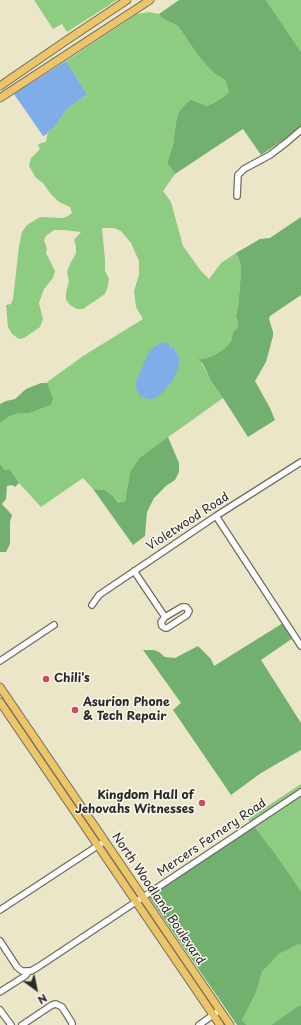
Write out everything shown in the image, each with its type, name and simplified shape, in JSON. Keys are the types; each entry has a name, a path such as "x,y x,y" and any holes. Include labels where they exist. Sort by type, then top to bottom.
{"main road":[{"path":"0,86 127,0"},
{"path":"0,98 150,0"},
{"name":"North Woodland Boulevard","path":"0,686 230,1025"},
{"name":"North Woodland Boulevard","path":"0,702 220,1025"}],"street":[{"path":"237,196 238,175 244,169 287,142 301,130"},
{"name":"Violetwood Road","path":"92,605 99,595 134,571 216,516 301,462"},
{"path":"216,516 301,646"},
{"path":"134,571 165,617"},
{"path":"182,607 186,607 189,611 187,615 167,628 162,626 161,622 165,617 182,607"},
{"path":"0,661 54,625"},
{"path":"60,790 67,785"},
{"name":"Mercers Fernery Road","path":"0,992 25,976 29,971 38,967 301,792"},
{"path":"0,910 106,842"},
{"path":"0,941 17,967 22,971 29,971"},
{"path":"175,959 182,954"},
{"path":"22,1025 52,1005 56,1004 62,1007 72,1025"},
{"path":"0,1010 10,1025"},
{"path":"199,1025 220,1010"}],"green space":[{"path":"34,0 117,0 67,32 62,24 53,29"},
{"path":"179,0 266,0 301,52 301,127 261,155 243,129 175,174 167,163 173,145 179,112 191,100 206,106 214,103 229,92 225,80 214,73 199,57 178,26 162,18 159,14"},
{"path":"266,0 301,0 301,52"},
{"path":"149,12 159,14 162,18 178,26 199,57 214,73 225,80 229,92 214,103 176,123 173,145 167,163 175,174 163,191 171,202 183,246 201,271 209,279 221,263 236,253 240,262 241,271 239,302 236,316 238,322 237,328 233,332 231,341 225,348 213,356 203,359 199,358 211,381 223,398 139,458 130,472 125,501 118,503 112,495 105,490 93,489 83,478 41,507 19,483 10,469 5,470 0,464 0,423 10,416 20,413 30,413 51,405 46,383 83,356 143,319 136,307 134,291 139,275 139,261 131,243 121,231 114,228 102,228 105,271 109,279 108,286 105,294 83,309 77,309 70,305 66,300 66,292 69,281 67,272 76,253 74,240 81,232 54,230 46,236 44,240 47,249 46,253 55,271 53,278 44,289 39,303 43,319 40,327 24,338 19,339 12,334 8,327 6,305 11,304 13,299 22,232 27,225 40,217 63,218 72,213 70,207 59,202 43,183 36,178 29,166 31,158 40,149 38,145 46,142 48,131 54,128 66,110 87,94 66,61 137,14","holes":["162,342 169,347 174,348 179,357 150,400 143,397 136,388 136,382 155,346"]},
{"path":"301,217 301,295 270,316 269,319 273,336 266,362 255,381 275,420 248,437 211,381 203,364 198,358 203,359 213,356 225,348 231,341 233,332 237,328 238,322 236,316 239,302 241,271 240,262 236,253 260,239 270,238"},
{"path":"41,383 47,383 53,399 51,405 30,413 20,413 10,416 0,423 0,404 15,399 26,389"},
{"path":"168,437 179,463 179,472 175,480 166,486 154,498 147,512 145,536 133,545 93,489 105,490 112,495 118,503 125,501 130,472 139,458"},
{"path":"0,464 5,470 10,469 19,483 15,487 12,485 7,486 6,499 2,504 12,515 10,522 10,544 6,552 0,552"},
{"path":"283,623 293,638 261,660 301,723 301,750 261,773 231,795 173,710 181,703 143,650 154,650 165,657 175,658 198,646 211,659 214,666"},
{"path":"301,784 301,789 250,822 248,819"},
{"path":"301,795 301,891 254,826"},
{"path":"254,826 301,891 301,945 299,944 279,954 262,972 256,993 242,1020 247,1025 237,1025 149,897"},
{"path":"299,944 301,945 301,1006 298,1006 271,1025 247,1025 242,1020 256,993 262,972 279,954"},
{"path":"298,1006 301,1006 301,1025 271,1025"}],"water":[{"path":"66,61 87,94 66,110 54,128 43,136 14,94"},
{"path":"162,342 165,344 169,342 169,347 174,348 179,357 177,372 171,383 162,393 149,400 139,395 136,388 136,382 149,352"}],"place":[{"name":"Chili's","path":"46,679"},
{"name":"Asurion Phone & Tech Repair","path":"75,710"},
{"name":"Kingdom Hall of Jehovahs Witnesses","path":"202,803"}]}
